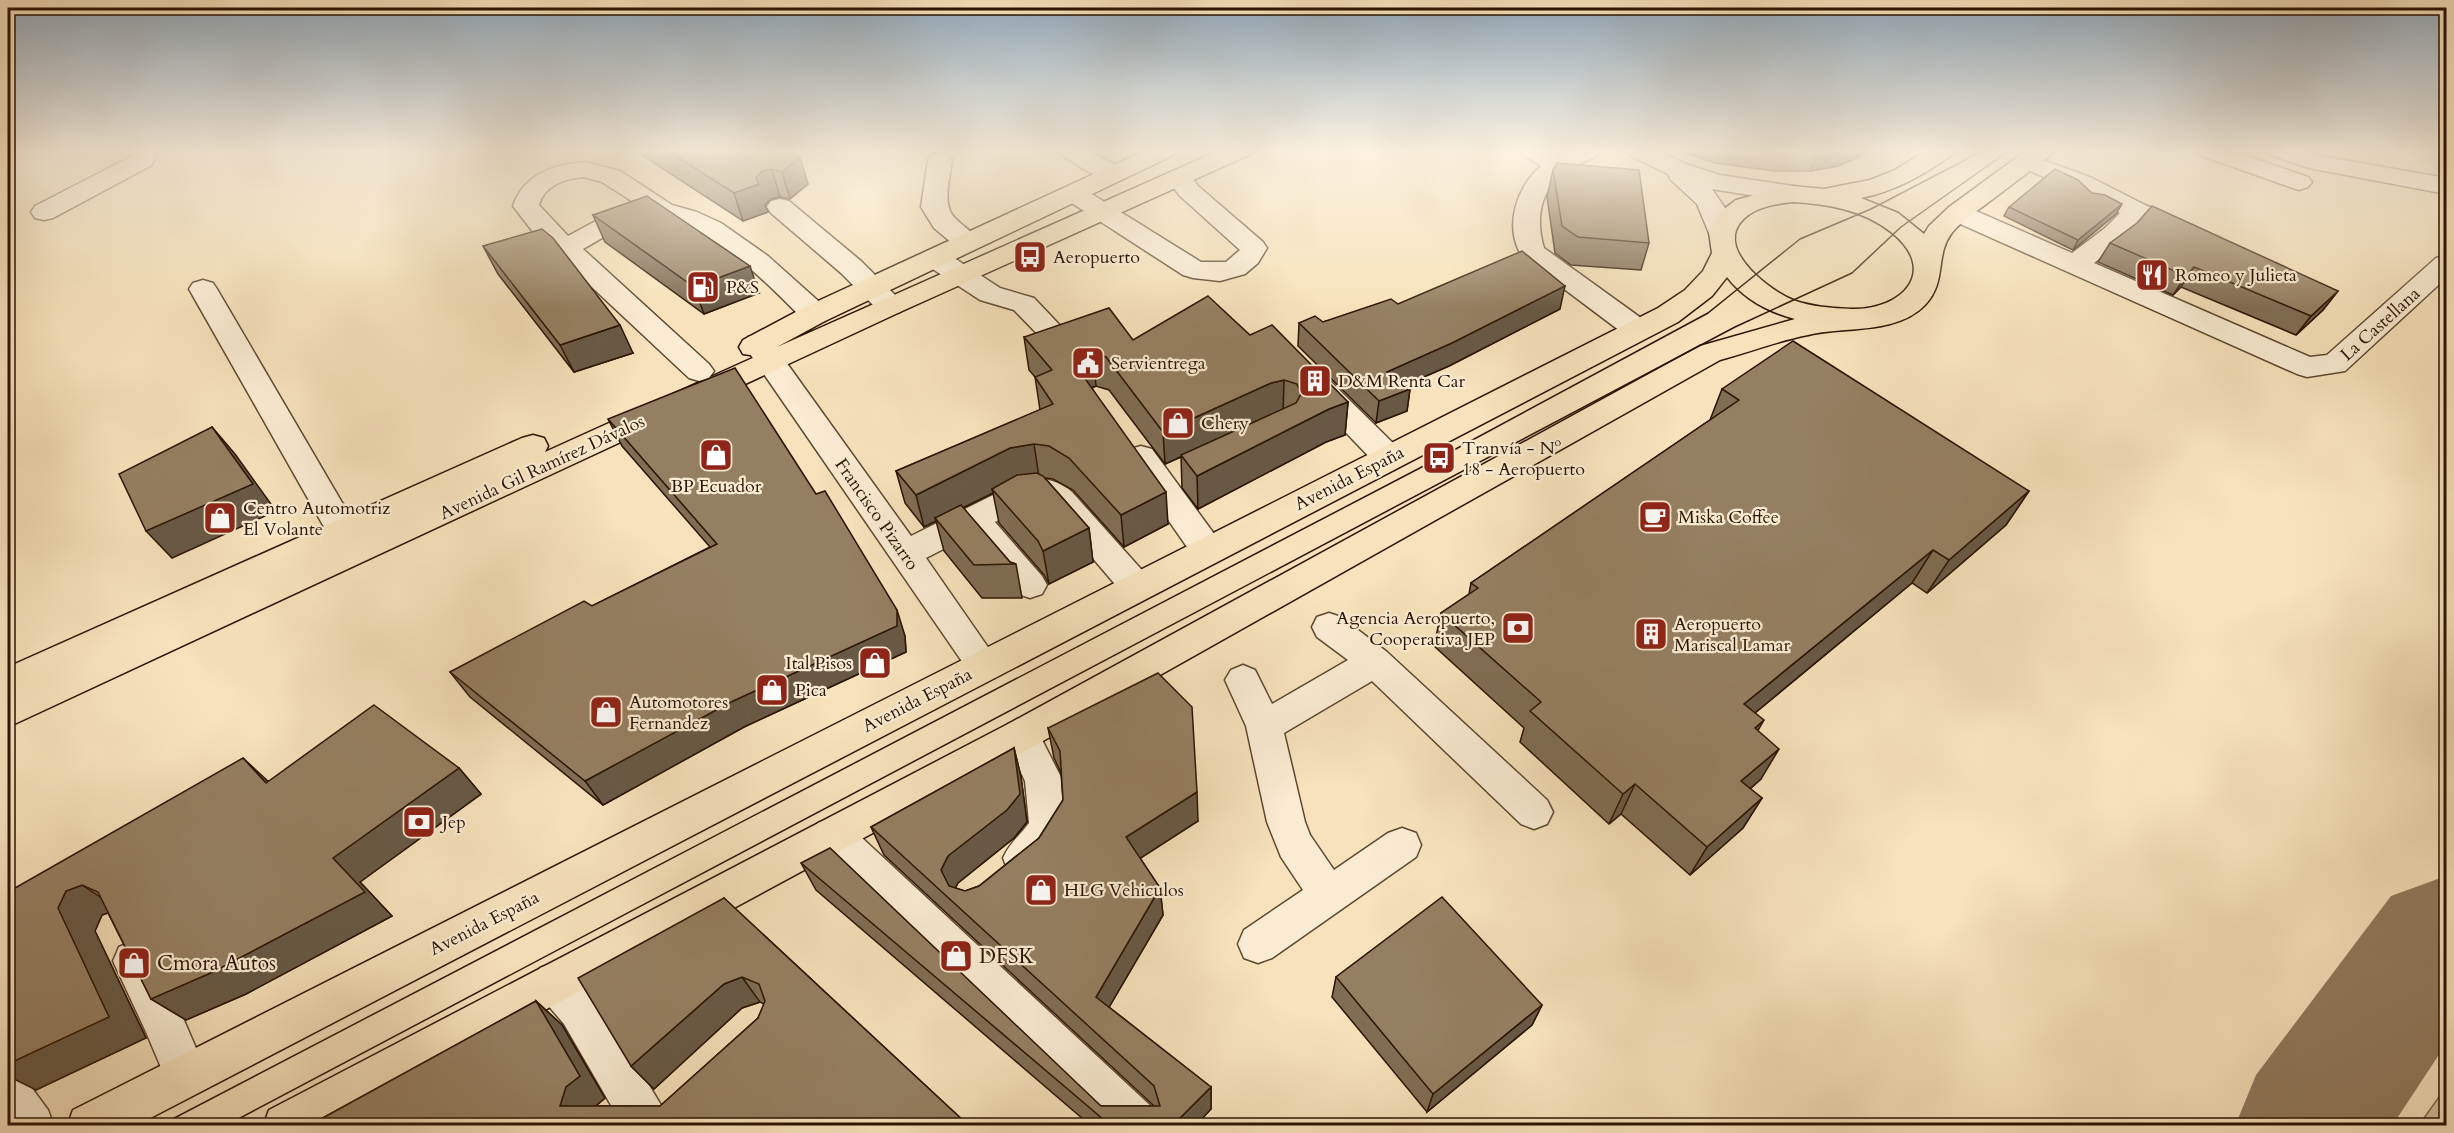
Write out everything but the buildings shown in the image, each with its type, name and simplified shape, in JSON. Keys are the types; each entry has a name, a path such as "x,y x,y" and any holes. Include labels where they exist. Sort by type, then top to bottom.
{"main road":[{"name":"Avenida Gil Ramírez Dávalos","path":"8,683 699,371 764,353 815,314 1052,203"},
{"name":"Avenida Gil Ramírez Dávalos","path":"8,712 764,353 890,306 1121,203"},
{"path":"1751,203 1743,206 1728,220 1723,246 1745,282 1782,306 1841,318 1870,318"},
{"path":"1848,203 1871,209 1901,227 1917,244 1927,262"},
{"path":"285,1125 1021,735 1710,353 1808,326 1870,318 1898,310 1918,298 1928,281 1927,262 1938,232 1971,203"},
{"name":"Avenida España","path":"89,1125 1668,315 1699,295 1717,275 1723,246"}],"street":[{"path":"45,212 62,203"},
{"path":"527,203 526,206 531,214 699,371"},
{"path":"651,203 663,211"},
{"path":"935,203 934,207 943,222 967,242"},
{"path":"1089,203 1193,269 1214,274 1232,269 1247,261 1254,248 1204,203"},
{"path":"1528,203 1526,235 1532,252 1638,330"},
{"path":"1710,203 1716,213 1723,246"},
{"path":"2117,203 2206,242"},
{"path":"780,207 851,267 890,306"},
{"path":"566,248 621,219 643,212 663,211 698,220 765,267 815,314"},
{"path":"1958,213 2038,243 2074,265 2114,234 2136,211"},
{"path":"935,258 990,294 1024,304 1056,336"},
{"name":"La Castellana","path":"2074,265 2307,367 2335,364 2446,264"},
{"path":"202,289 342,532"},
{"name":"Francisco Pizarro","path":"764,353 984,666"},
{"path":"1293,361 1389,458"},
{"path":"1125,436 1208,550"},
{"path":"1159,483 1190,469"},
{"path":"905,554 1028,491 1050,491 1061,500 1137,587"},
{"path":"974,519 1030,585"},
{"path":"1329,627 1375,662 1534,812"},
{"path":"1264,726 1375,662"},
{"path":"1243,680 1264,726 1286,822 1295,845 1329,896"},
{"path":"997,878 1030,852 1048,827 1044,782 1021,735"},
{"path":"832,835 1139,1125"},
{"path":"1258,944 1402,845"},
{"path":"117,930 162,1019 186,1076"},
{"path":"555,982 579,1009 643,1117"},
{"path":"8,1091 32,1125"}],"shaded area":[{"path":"2446,1087 2446,1125 2419,1125"}],"taxiway":[{"path":"2307,1126 2438,941 2446,939"}],"tram line":[{"path":"159,1126 1439,458 1708,313 1800,239 1883,203"},
{"path":"225,1126 1735,327 1852,273 1901,227 1935,203"}],"place":[{"name":"Aeropuerto","path":"1030,257"},
{"name":"Romeo y Julieta","path":"2152,275"},
{"name":"P&S","path":"703,287"},
{"name":"Servientrega","path":"1088,363"},
{"name":"D&M Renta Car","path":"1315,381"},
{"name":"Chery","path":"1178,423"},
{"name":"BP Ecuador","path":"716,455"},
{"name":"Tranvía - Nº 18 - Aeropuerto","path":"1439,458"},
{"name":"Miska Coffee","path":"1655,517"},
{"name":"Centro Automotriz El Volante","path":"220,518"},
{"name":"Agencia Aeropuerto, Cooperativa JEP","path":"1518,628"},
{"name":"Aeropuerto Mariscal Lamar","path":"1651,634"},
{"name":"Ital Pisos","path":"875,663"},
{"name":"Pica","path":"772,690"},
{"name":"Automotores Fernandez","path":"606,712"},
{"name":"Jep","path":"419,822"},
{"name":"HLG Vehiculos","path":"1041,890"},
{"name":"DFSK","path":"956,956"},
{"name":"Cmora Autos","path":"134,963"}]}
